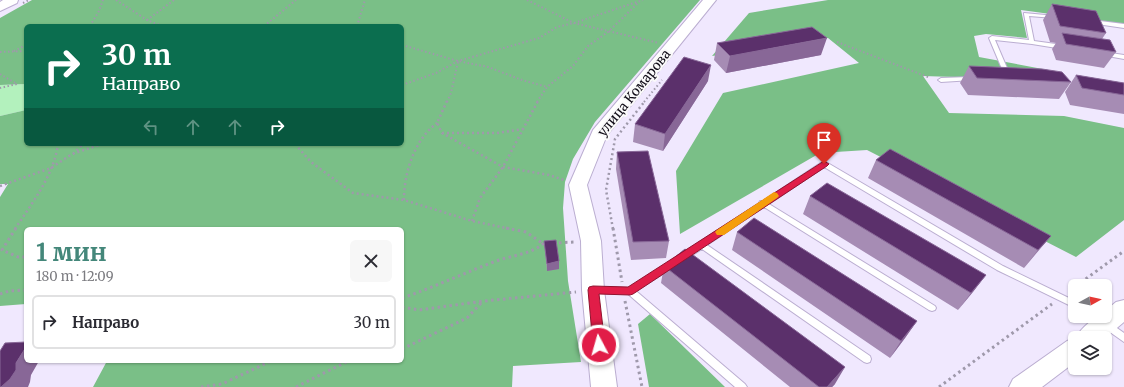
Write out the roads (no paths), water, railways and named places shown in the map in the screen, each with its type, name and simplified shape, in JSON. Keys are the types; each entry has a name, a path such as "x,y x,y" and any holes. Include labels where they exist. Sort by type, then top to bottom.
{"street":[{"path":"0,7 12,0"},
{"name":"улица Комарова","path":"593,290 591,241 578,185 599,134 710,0"},
{"path":"593,290 604,387"},
{"path":"1112,314 1124,309"},
{"path":"1022,387 1068,353"}],"lane":[{"path":"1032,42 1026,14 1064,19"},
{"path":"1086,22 1124,26"},
{"path":"1002,79 1009,79 992,38 1070,48"},
{"path":"1101,54 1124,57"},
{"path":"941,80 979,79"},
{"path":"593,290 626,291 702,245 763,203 824,164 1000,268 1068,301"},
{"path":"763,203 932,308"},
{"path":"702,245 867,359"},
{"path":"626,291 742,387"},
{"path":"1103,323 1124,338"}]}
